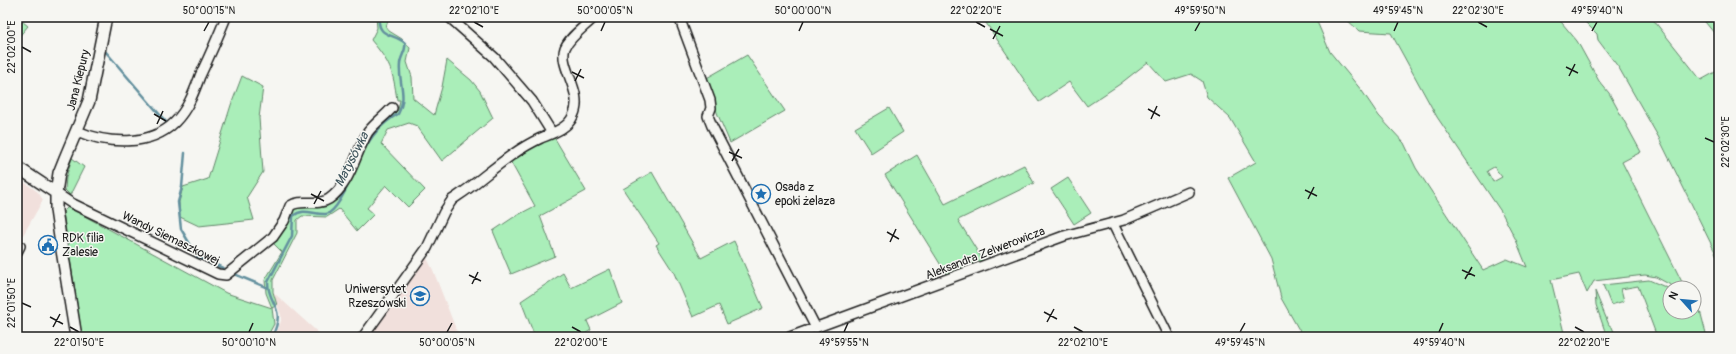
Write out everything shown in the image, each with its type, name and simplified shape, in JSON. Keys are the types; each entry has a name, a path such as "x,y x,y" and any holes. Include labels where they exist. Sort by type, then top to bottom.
{"street":[{"name":"Jana Kiepury","path":"76,337 56,210 56,194 59,172 89,101 106,17"},
{"path":"77,131 94,138 121,141 148,137 166,129 175,122 187,106 226,17"},
{"path":"449,17 494,56 532,101 552,133"},
{"path":"363,337 427,248 441,217 452,200 518,150 569,123 573,117 576,107 575,91 565,60 565,49 574,37 594,17"},
{"path":"678,17 710,100 711,108 708,116 712,126 816,328"},
{"name":"Wandy Siemaszkowej","path":"56,194 71,203 218,274 226,275 273,237 284,221 290,206 298,203 323,202 333,195 351,169 367,134 392,108"},
{"path":"17,167 56,194"},
{"name":"Aleksandra Zelwerowicza","path":"790,337 1064,236 1113,224 1189,192"},
{"path":"1113,224 1169,337"}],"shaded area":[{"path":"17,177 38,192 43,200 18,244"},
{"name":"Uniwersytet Rzeszowski","path":"426,256 433,270 459,337 368,337"},
{"name":"Uniwersytet Rzeszowski","path":"273,292 323,337 275,337 281,321 281,315"}],"green space":[{"path":"17,17 28,26 17,39"},
{"path":"376,17 389,17 386,27 389,31 402,39 410,48 407,62 412,77 413,98 434,115 442,87 447,60 471,80 480,91 493,118 442,161 417,126 409,123 388,130 381,144 425,190 408,207 386,185 367,208 374,214 357,231 339,209 327,217 302,216 297,220 297,233 273,280 273,292 277,305 272,308 266,293 265,280 282,252 272,242 289,221 289,215 297,207 333,200 369,135 398,110 400,100 397,100 390,67 371,40 377,28"},
{"path":"982,17 1248,17 1250,19 1254,17 1315,17 1330,52 1362,91 1379,116 1404,143 1416,168 1483,270 1507,259 1527,267 1516,240 1502,213 1437,117 1391,33 1359,31 1344,17 1557,17 1577,41 1599,81 1609,93 1641,152 1622,162 1681,280 1662,280 1656,277 1645,275 1594,281 1587,293 1579,274 1551,280 1565,337 1303,337 1281,298 1271,259 1228,178 1256,162 1230,118 1207,97 1202,81 1191,74 1166,82 1148,62 1120,84 1087,106 1069,82 1039,102","holes":["1494,167 1502,177 1493,182 1487,171"]},
{"path":"1580,17 1651,17 1701,80 1719,70 1719,260 1659,138 1619,68 1598,40 1597,34"},
{"path":"1701,17 1719,17 1719,39"},
{"path":"747,55 785,111 730,143 705,79"},
{"path":"242,76 263,87 259,118 263,172 247,197 254,220 199,226 180,217 179,202 183,187 208,179 231,105"},
{"path":"889,108 903,132 871,153 855,128"},
{"path":"554,137 586,191 540,216 555,256 511,274 493,231 514,217 535,206 509,159"},
{"path":"917,155 945,204 1024,165 1034,183 958,220 984,262 947,275 885,175"},
{"path":"72,158 84,167 70,195 65,190 66,177"},
{"path":"652,172 701,258 734,241 763,308 727,324 719,305 693,317 674,273 656,245 659,243 623,189"},
{"path":"1068,178 1091,213 1074,224 1051,189"},
{"path":"68,207 226,293 272,308 274,324 267,337 82,337 63,212"},
{"path":"610,269 622,303 587,321 591,330 580,337 535,337 521,301 563,273 571,288"},
{"path":"1649,280 1662,286 1662,320 1702,320 1702,318 1707,337 1657,337 1638,286 1621,289 1624,301 1611,305 1603,285"},
{"path":"1595,291 1609,325 1612,327 1616,337 1607,337 1596,305"}],"waterway":[{"name":"Matysówka","path":"362,154 377,131 386,122 398,114 402,101 400,64 405,43 383,32 379,24 379,17"},
{"path":"106,52 167,123"},
{"path":"185,153 182,187 178,202 181,229 197,256 227,270"},
{"name":"Matysówka","path":"272,337 278,319 276,307 269,290 268,282 292,236 293,216 301,212 321,214 329,213 340,201 349,182"},
{"path":"234,274 268,288"}],"place":[{"name":"Osada z epoki żelaza","path":"761,194"},
{"name":"RDK filia Zalesie","path":"48,245"},
{"name":"Uniwersytet Rzeszowski","path":"420,296"}]}
